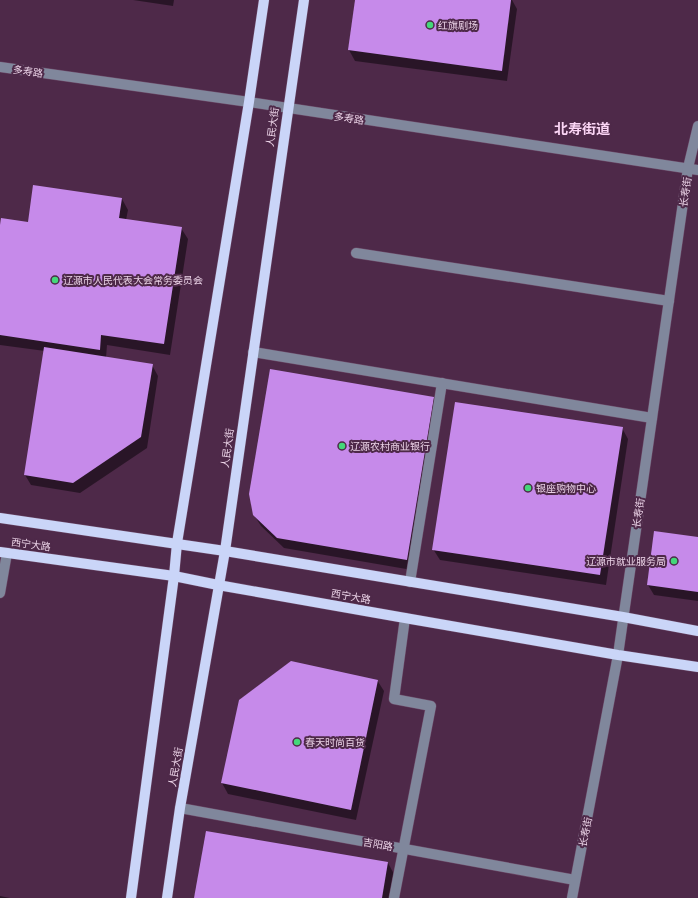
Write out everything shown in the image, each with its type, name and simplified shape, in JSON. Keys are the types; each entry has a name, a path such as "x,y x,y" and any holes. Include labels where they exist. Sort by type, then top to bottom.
{"main road":[{"path":"131,898 174,576 177,543 249,102 264,0"},
{"name":"人民大街","path":"167,898 180,808 225,551 287,109 304,0"},
{"path":"0,518 177,543 623,617 698,632"},
{"name":"西宁大路","path":"4,553 174,576 618,655 698,667"}],"street":[{"name":"多寿路","path":"0,68 249,102 287,109 693,169"},
{"name":"长寿街","path":"572,898 618,655 669,301 693,169 698,126"},
{"path":"356,253 669,301"},
{"path":"253,352 652,418"},
{"path":"410,582 442,383"},
{"path":"0,593 4,553"},
{"path":"394,898 431,706 394,699 405,618"},
{"name":"吉阳路","path":"180,808 575,880"}],"building":[{"name":"红旗剧场","path":"355,0 511,0 502,71 348,50"},
{"name":"辽源市人民代表大会常务委员会","path":"33,185 122,198 119,218 182,227 164,344 101,335 100,350 0,335 1,218 28,222"},
{"path":"44,347 153,364 141,437 73,483 24,475"},
{"name":"辽源农村商业银行","path":"270,369 434,397 407,560 277,538 253,515 249,494"},
{"name":"银座购物中心","path":"455,402 623,427 600,575 432,550"},
{"name":"辽源市就业服务局","path":"654,531 698,537 698,592 647,585"},
{"name":"春天时尚百货","path":"291,661 378,680 351,810 221,783 239,700"},
{"path":"206,831 388,862 382,898 194,898"}],"place":[{"name":"红旗剧场","path":"430,25"},
{"name":"辽源市人民代表大会常务委员会","path":"55,280"},
{"name":"辽源农村商业银行","path":"342,446"},
{"name":"银座购物中心","path":"528,488"},
{"name":"辽源市就业服务局","path":"674,561"},
{"name":"春天时尚百货","path":"297,742"}],"district":[{"name":"北寿街道","path":"582,129"}]}
